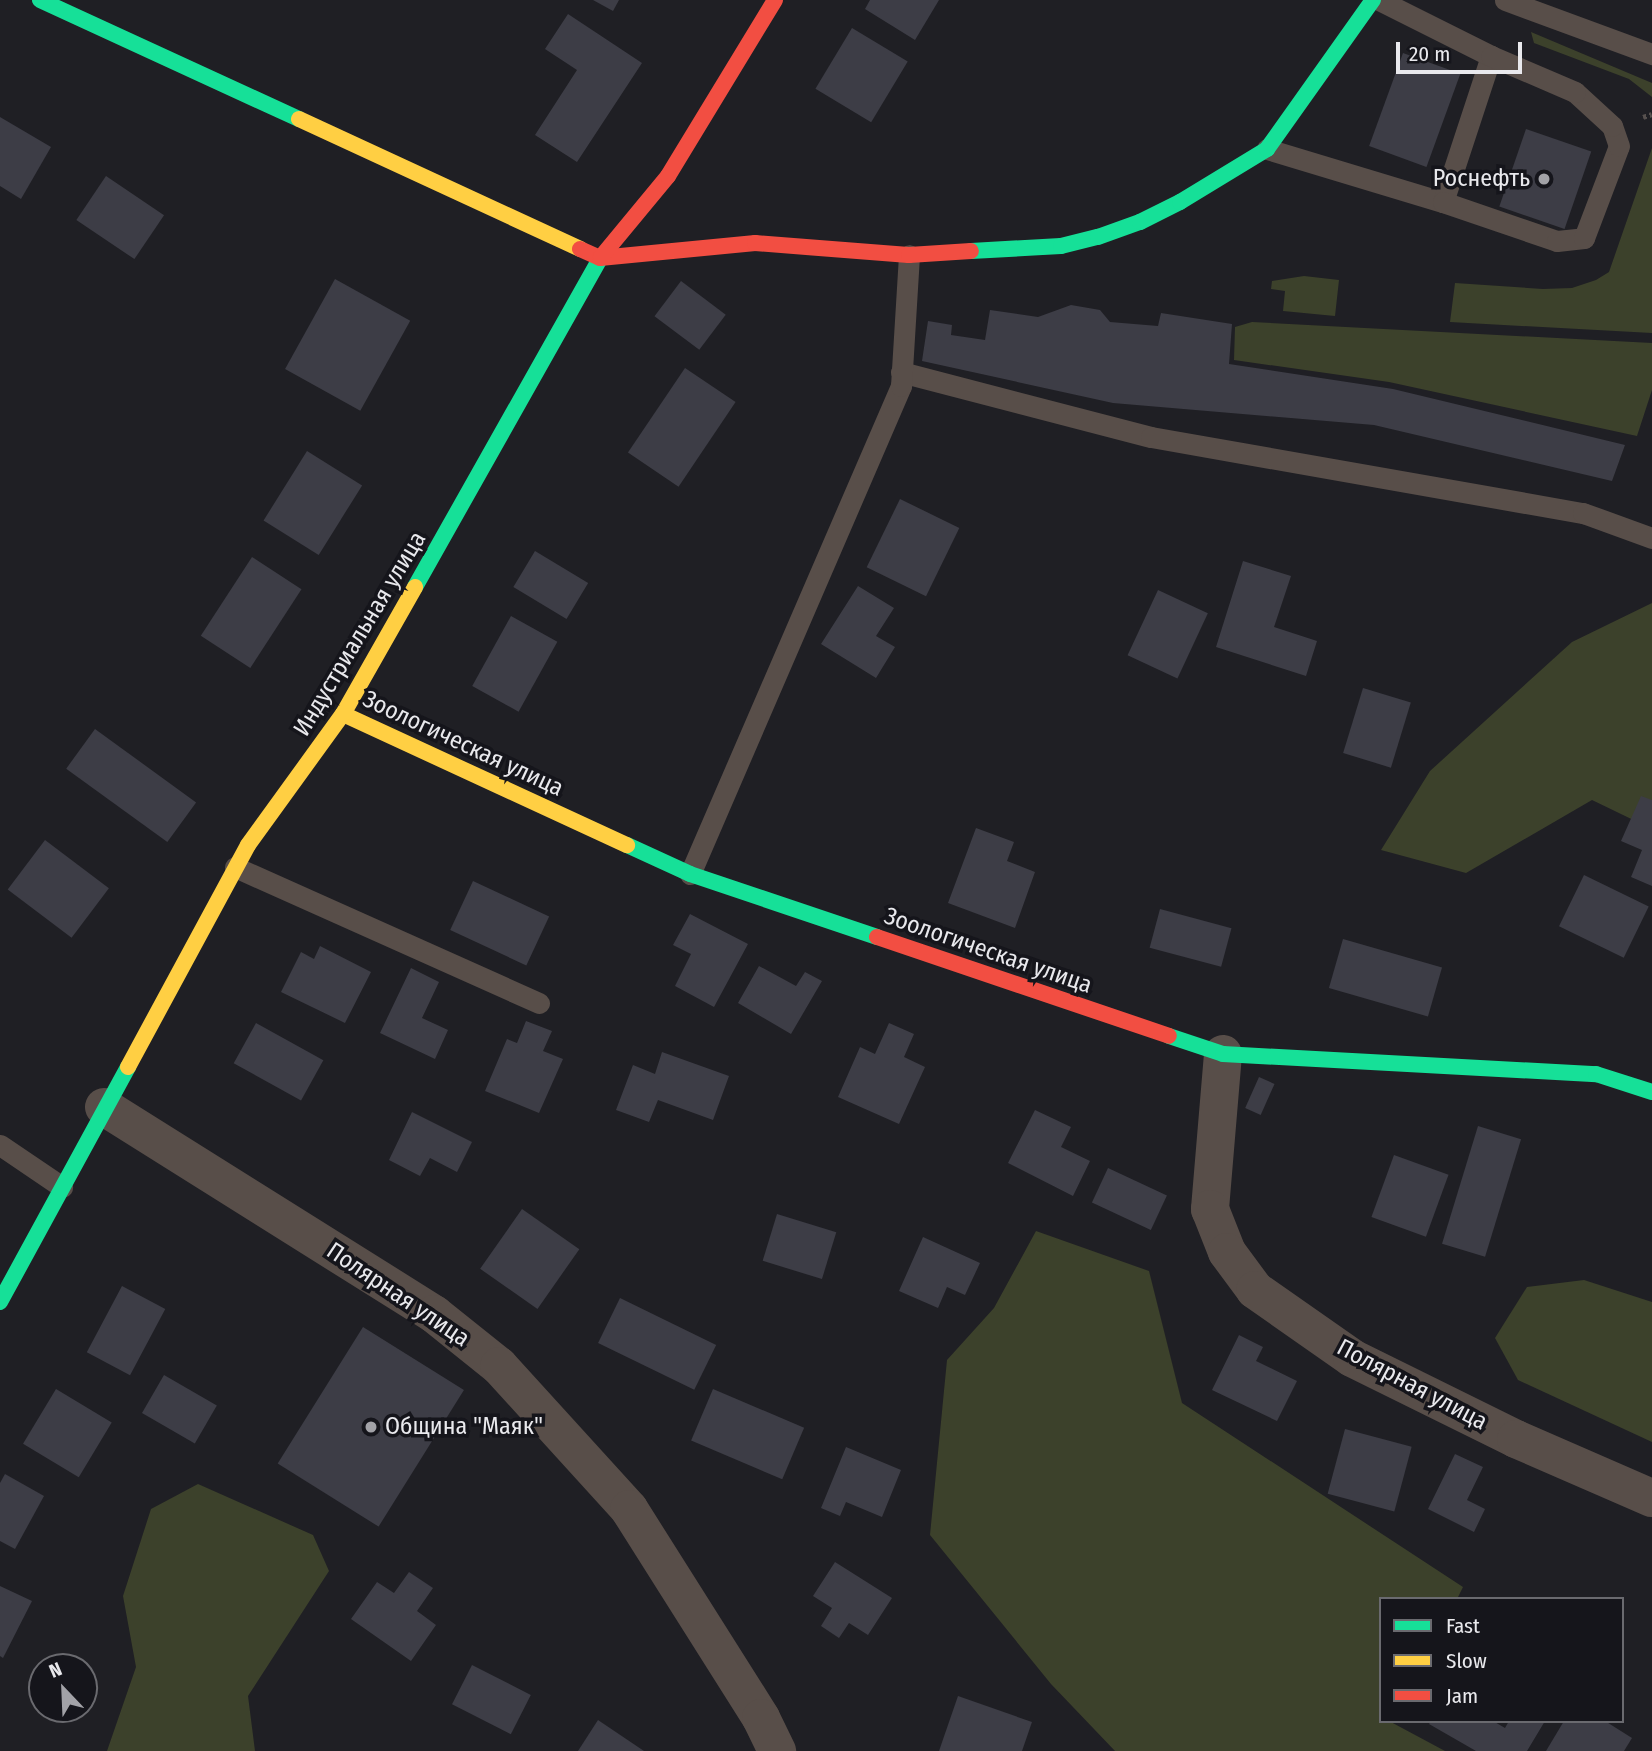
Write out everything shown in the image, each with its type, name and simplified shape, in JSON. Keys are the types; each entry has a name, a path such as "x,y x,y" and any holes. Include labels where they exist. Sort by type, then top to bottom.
{"street":[{"path":"40,0 600,258 755,243 909,255 1060,246 1098,237 1140,222 1180,202 1267,149 1376,0"},
{"name":"Индустриальная улица","path":"0,1302 248,845 343,714 600,258 668,176 775,0"},
{"name":"Зоологическая улица","path":"343,714 690,874 1223,1054 1596,1074 1652,1092"},
{"name":"Полярная улица","path":"1223,1054 1210,1209 1227,1252 1255,1290 1352,1358 1516,1439 1652,1498"},
{"name":"Полярная улица","path":"104,1107 435,1314 499,1366 629,1509 761,1718 776,1751"}],"lane":[{"path":"1267,149 1443,202 1557,241 1584,238 1619,146 1612,126 1575,92 1491,56 1376,0"},
{"path":"1506,0 1652,54"},
{"path":"1443,202 1491,56"},
{"path":"690,874 901,386 909,255"},
{"path":"901,372 1151,437 1583,513 1652,538"},
{"path":"235,867 539,1003"},
{"path":"0,1145 62,1187"}],"green space":[{"path":"1531,32 1652,83 1652,97 1629,79 1534,43"},
{"path":"1652,148 1652,333 1450,322 1455,283 1543,289 1572,288 1596,280 1609,272"},
{"path":"1304,276 1339,280 1335,316 1283,311 1285,291 1271,289 1272,281"},
{"path":"1252,322 1652,343 1652,390 1637,436 1389,382 1234,360 1235,327"},
{"path":"1652,603 1652,829 1592,800 1466,873 1381,850 1430,771 1572,642"},
{"path":"1036,1231 1149,1271 1182,1403 1463,1587 1458,1597 1379,1597 1379,1723 1393,1723 1445,1751 1115,1751 1051,1684 930,1535 947,1360 994,1308"},
{"path":"1584,1280 1652,1302 1652,1442 1518,1380 1495,1338 1527,1287"},
{"path":"198,1484 313,1535 329,1571 248,1696 255,1751 107,1751 136,1667 123,1596 151,1509"}],"building":[{"path":"593,0 619,0 613,11"},
{"path":"870,0 939,0 915,40 865,9"},
{"path":"568,14 642,63 577,162 535,135 577,70 545,49"},
{"path":"852,28 908,61 871,122 815,89"},
{"path":"1403,53 1460,74 1426,167 1369,146"},
{"path":"0,117 51,147 21,199 0,186"},
{"name":"Роснефть","path":"1526,129 1591,151 1565,229 1499,207"},
{"path":"106,176 164,215 134,259 76,220"},
{"path":"335,279 410,321 360,411 285,369"},
{"path":"681,281 726,315 699,350 655,316"},
{"path":"1071,305 1100,310 1110,322 1158,326 1161,313 1232,324 1229,364 1393,389 1625,445 1612,481 1374,425 1113,403 922,361 928,321 952,325 951,335 985,340 990,310 1038,317"},
{"path":"685,368 736,402 679,487 628,453"},
{"path":"307,451 362,485 319,555 264,521"},
{"path":"900,499 959,528 926,596 867,567"},
{"path":"535,551 588,583 567,619 513,587"},
{"path":"252,557 301,589 250,668 201,636"},
{"path":"1243,561 1291,576 1274,627 1317,641 1306,676 1216,647"},
{"path":"858,586 894,608 876,636 895,647 876,678 821,644"},
{"path":"1158,590 1208,613 1177,678 1128,655"},
{"path":"511,616 557,642 519,712 472,686"},
{"path":"1363,688 1411,703 1391,768 1343,753"},
{"path":"95,729 196,802 167,842 66,769"},
{"path":"1641,796 1652,800 1652,886 1631,877 1642,850 1621,841"},
{"path":"976,828 1014,842 1007,861 1035,872 1015,928 948,903"},
{"path":"45,840 109,888 72,938 8,890"},
{"path":"1584,875 1649,907 1624,958 1559,926"},
{"path":"473,881 549,916 526,965 450,930"},
{"path":"1160,909 1231,928 1221,967 1150,948"},
{"path":"690,914 748,944 714,1007 675,986 691,954 673,945"},
{"path":"1343,939 1442,967 1428,1016 1329,988"},
{"path":"320,946 371,972 345,1023 281,992 301,952 314,959"},
{"path":"759,966 796,986 805,972 822,981 791,1034 738,1003"},
{"path":"411,968 439,982 422,1018 448,1030 435,1059 380,1033"},
{"path":"526,1021 552,1031 543,1051 563,1059 539,1113 485,1091 507,1039 517,1043"},
{"path":"256,1023 323,1060 301,1101 234,1063"},
{"path":"889,1023 914,1034 904,1057 925,1067 899,1124 838,1097 860,1047 875,1054"},
{"path":"662,1052 729,1076 713,1120 658,1100 649,1122 616,1110 633,1065 655,1074"},
{"path":"1259,1077 1275,1084 1261,1115 1245,1108"},
{"path":"1035,1110 1071,1127 1061,1147 1090,1161 1073,1196 1008,1163"},
{"path":"412,1112 472,1142 457,1172 430,1158 420,1176 389,1160"},
{"path":"1478,1126 1521,1139 1485,1257 1442,1244"},
{"path":"1394,1155 1449,1175 1426,1237 1371,1217"},
{"path":"1108,1168 1167,1195 1151,1230 1092,1202"},
{"path":"522,1209 579,1249 537,1309 480,1269"},
{"path":"777,1214 836,1232 822,1279 763,1261"},
{"path":"923,1237 980,1263 965,1295 947,1287 938,1308 899,1291"},
{"path":"122,1286 165,1309 130,1375 87,1352"},
{"path":"620,1298 716,1345 694,1390 598,1343"},
{"name":"Община \"Маяк\"","path":"363,1327 464,1390 379,1527 278,1464"},
{"path":"1239,1335 1263,1347 1256,1361 1297,1381 1277,1421 1212,1390"},
{"path":"164,1375 217,1406 195,1444 142,1413"},
{"path":"56,1389 112,1422 79,1477 23,1444"},
{"path":"713,1389 804,1428 782,1479 691,1441"},
{"path":"1345,1429 1412,1447 1394,1512 1328,1494"},
{"path":"846,1447 901,1470 882,1517 846,1502 840,1516 821,1508"},
{"path":"1455,1454 1483,1467 1467,1500 1485,1509 1474,1532 1428,1509"},
{"path":"5,1474 44,1496 15,1549 0,1541 0,1483"},
{"path":"835,1562 892,1598 868,1635 849,1623 839,1638 821,1626 832,1608 813,1596"},
{"path":"409,1572 433,1588 417,1611 436,1625 411,1661 351,1619 377,1582 394,1593"},
{"path":"0,1586 32,1601 3,1658 0,1656"},
{"path":"472,1665 531,1695 511,1734 452,1704"},
{"path":"958,1696 1032,1722 1022,1751 939,1751"},
{"path":"598,1720 644,1751 578,1751"},
{"path":"1496,1723 1505,1728 1508,1723 1544,1723 1527,1751 1476,1751 1429,1724"},
{"path":"1563,1723 1608,1723 1632,1738 1624,1751 1546,1751"}],"traffic: fast":[{"path":"40,0 299,119"},
{"path":"971,251 1061,246 1098,237 1140,222 1180,202 1267,149 1373,0"},
{"path":"415,587 601,257"},
{"path":"627,845 690,874 877,937"},
{"path":"1169,1036 1223,1054 1596,1074 1652,1092"},
{"path":"0,1302 128,1067"}],"traffic: slow":[{"path":"299,119 580,249"},
{"path":"128,1067 248,845 343,714 415,587"},
{"path":"343,714 627,845"}],"traffic: jam":[{"path":"601,257 668,176 775,0"},
{"path":"580,249 600,258 755,243 909,255 971,251"},
{"path":"877,937 1169,1036"}],"place":[{"name":"Роснефть","path":"1544,179"},
{"name":"Община \"Маяк\"","path":"371,1427"}]}
